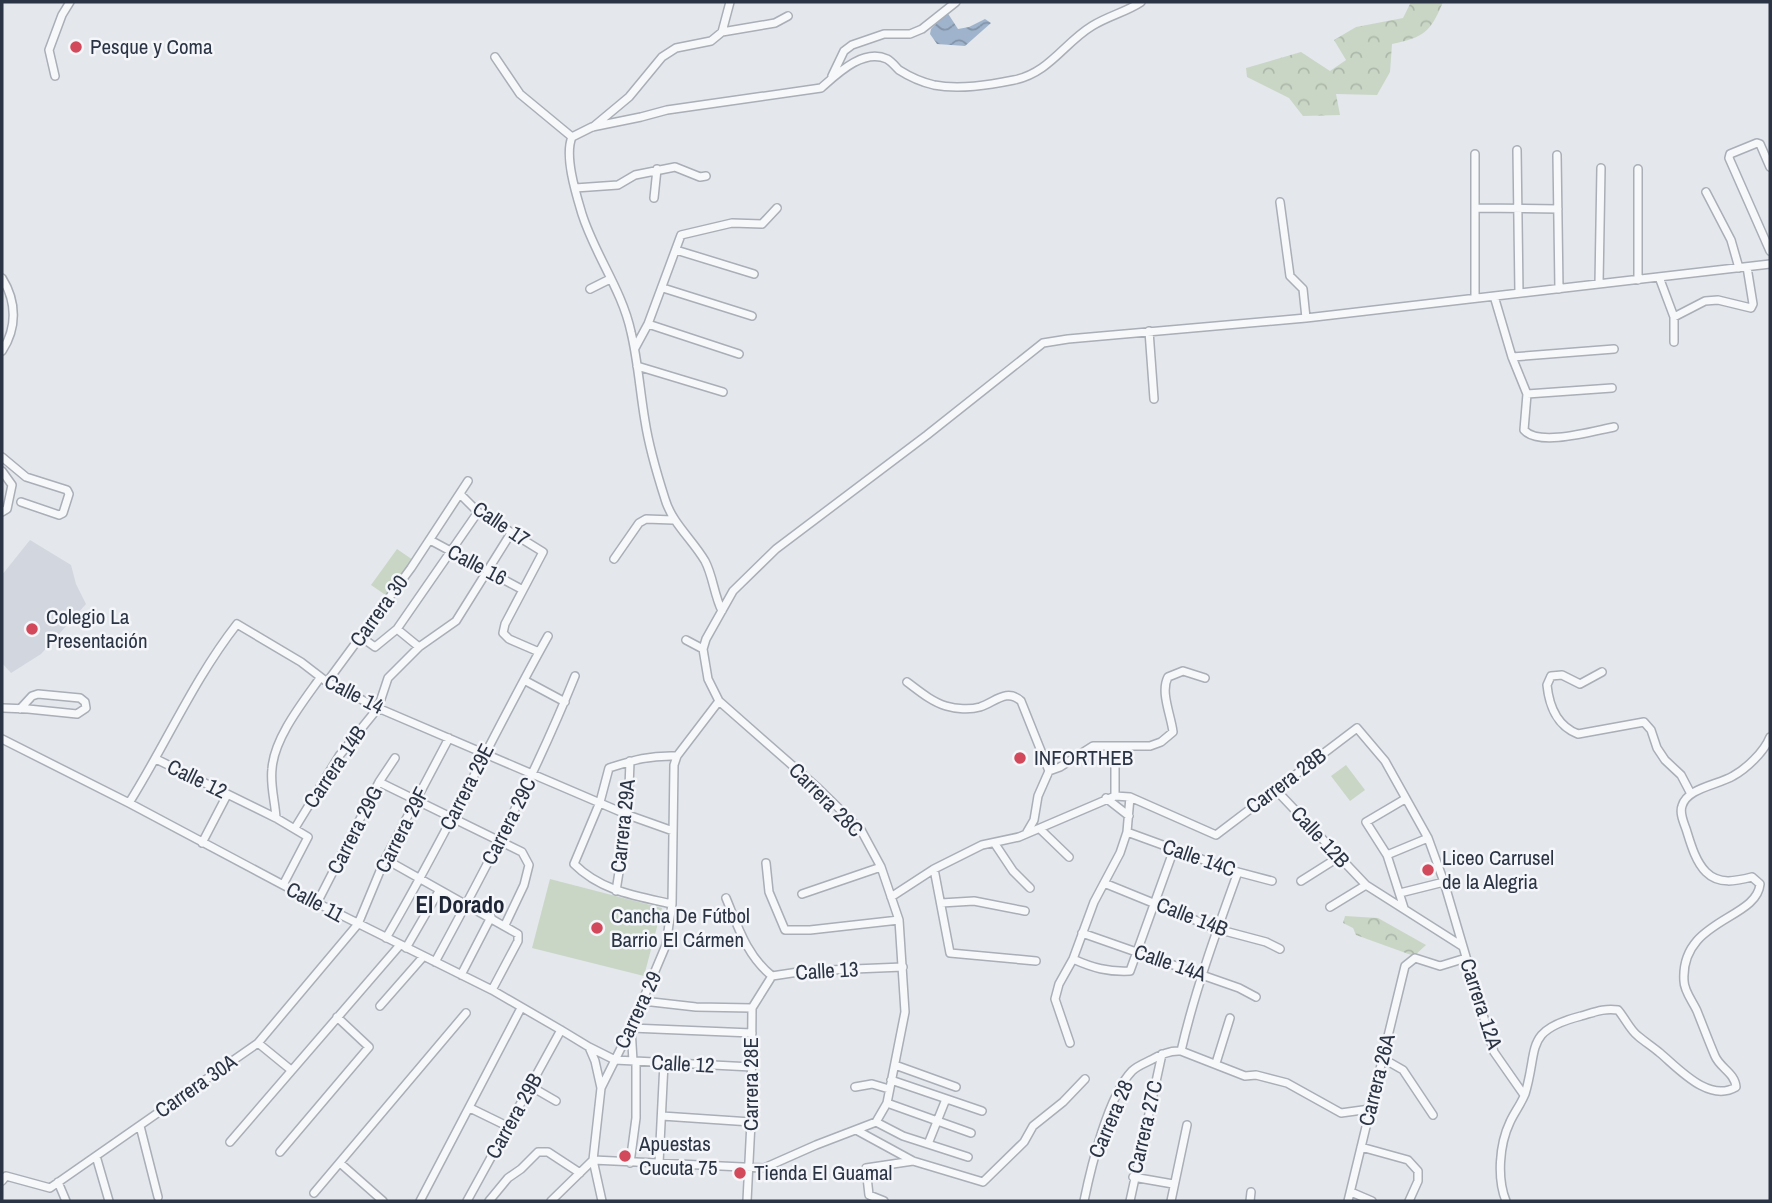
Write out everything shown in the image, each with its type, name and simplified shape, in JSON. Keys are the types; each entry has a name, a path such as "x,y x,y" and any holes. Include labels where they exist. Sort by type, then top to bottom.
{"street":[{"path":"55,76 49,50 62,15 71,2"},
{"path":"722,32 730,2"},
{"path":"830,80 844,51 852,45 884,34 910,34 922,29 956,2"},
{"path":"722,611 706,564 687,534 673,520 665,499 645,425 635,349 622,302 589,235 575,188 568,145 572,136 592,127 697,104 745,100 821,88 841,70 857,61 876,57 887,59 917,80 936,86 957,87 1016,80 1050,64 1071,42 1095,24 1141,2"},
{"path":"592,127 629,97 662,57 676,48 711,41 722,32 775,23 788,16"},
{"path":"495,57 520,94 572,136"},
{"path":"1770,167 1757,142 1730,154 1729,158 1770,251"},
{"path":"1517,150 1519,293"},
{"path":"1475,154 1475,298"},
{"path":"1557,155 1559,289"},
{"path":"575,188 618,185 635,175 675,167 700,177 706,176"},
{"path":"1599,284 1601,168"},
{"path":"654,198 657,169"},
{"path":"1637,169 1637,280"},
{"path":"1674,317 1705,301 1718,300 1751,307 1753,304 1743,268 1706,192"},
{"path":"1280,202 1290,276 1303,289 1306,318"},
{"path":"635,349 663,288 681,235 732,223 762,224 777,208"},
{"path":"1475,208 1558,209"},
{"path":"676,250 754,274"},
{"path":"686,640 703,649 733,591 776,549 1043,343 1306,318 1770,264"},
{"path":"2,278 8,287 14,318 12,333 2,351"},
{"path":"1659,278 1674,317 1674,342"},
{"path":"590,289 610,279"},
{"path":"663,288 752,316"},
{"path":"1494,296 1512,357 1527,394 1524,430 1532,437 1549,439 1614,427"},
{"path":"648,324 739,354"},
{"path":"1149,331 1154,398"},
{"path":"1512,357 1614,349"},
{"path":"637,366 723,392"},
{"path":"1527,394 1612,388"},
{"path":"2,457 26,477 67,490 69,494 63,513 59,515 21,502"},
{"path":"2,471 12,485 7,509 2,512"},
{"name":"Carrera 30","path":"276,818 271,783 272,765 279,744 295,714 361,636 430,540 468,481"},
{"name":"Calle 17","path":"461,495 478,512 543,552 523,590"},
{"path":"361,636 375,647 397,629 478,512"},
{"path":"614,559 639,523 646,519 673,520"},
{"path":"489,571 511,533"},
{"name":"Calle 16","path":"430,540 523,590"},
{"name":"Carrera 14B","path":"295,828 339,756 378,708 388,678 419,648 456,621 489,571"},
{"path":"523,590 503,633 509,639 539,652"},
{"name":"Calle 14","path":"129,803 220,645 237,624 301,662 324,680 378,708 628,815 673,831"},
{"path":"397,629 419,648"},
{"name":"Carrera 29E","path":"386,938 420,881 548,636"},
{"name":"Carrera 28C","path":"703,649 708,679 719,701 818,788 861,830 881,867 899,920 905,1012 887,1103 876,1122"},
{"path":"1049,771 1093,746 1150,746 1161,742 1173,732 1165,694 1168,677 1183,671 1205,678"},
{"path":"1602,672 1580,684 1562,675 1551,676 1547,685 1555,715 1572,733 1578,734 1644,722 1651,730 1657,748 1681,775 1690,794"},
{"name":"Carrera 29C","path":"435,962 501,840 576,676"},
{"path":"523,680 565,702"},
{"path":"907,682 947,706 979,708 1005,695 1017,697 1028,716 1049,771 1038,796 1034,820 1027,832"},
{"path":"2,708 76,715 86,708 85,702 80,698 38,694 32,696 20,709"},
{"path":"672,904 616,891 588,877 574,864 600,802 609,768 655,755 677,756 719,701"},
{"name":"Carrera 28B","path":"1130,797 1216,835 1357,728"},
{"name":"Carrera 12A","path":"1357,728 1385,761 1429,838 1494,1052 1524,1095"},
{"name":"Carrera 29F","path":"358,924 385,859 449,737"},
{"path":"1506,1201 1501,1190 1505,1136 1524,1095 1535,1045 1558,1021 1605,1009 1618,1010 1636,1035 1690,1078 1707,1089 1720,1091 1736,1087 1736,1081 1716,1057 1684,981 1693,944 1707,930 1748,903 1760,891 1760,884 1752,877 1722,881 1704,871 1681,813 1682,805 1690,794 1734,776 1752,761 1770,737"},
{"name":"Calle 11","path":"2,739 317,903 492,990 615,1060"},
{"path":"1115,747 1115,796"},
{"name":"Carrera 29","path":"602,1201 593,1160 601,1088 631,1028 666,945 672,904 672,794 677,756"},
{"name":"Carrera 29G","path":"317,903 379,782 395,758"},
{"name":"Calle 12","path":"156,759 276,818 308,837 283,885"},
{"name":"Carrera 29A","path":"616,891 628,815 630,761"},
{"path":"379,782 522,852 529,865 527,875 505,925"},
{"name":"Calle 12B","path":"1275,789 1366,885 1462,946"},
{"path":"202,843 227,795"},
{"path":"891,897 934,869 982,845 995,844 1040,829 1106,798 1130,797 1127,832 1120,853 1094,902 1055,999 1070,1043"},
{"path":"1106,798 1129,816"},
{"path":"1404,909 1387,855 1366,822 1405,799"},
{"path":"1040,829 1069,857"},
{"name":"Calle 14C","path":"1127,832 1238,872 1272,881"},
{"path":"1387,855 1429,838"},
{"path":"995,844 1013,871 1030,888"},
{"path":"1073,959 1112,972 1130,971 1174,849"},
{"path":"1301,881 1339,857"},
{"path":"385,859 518,934 518,941 492,990"},
{"path":"766,863 769,892 785,930 810,930 899,920"},
{"path":"803,894 881,867"},
{"path":"934,869 950,953 1036,961"},
{"path":"1181,1051 1217,929 1238,872"},
{"path":"1400,893 1444,882"},
{"name":"Calle 14B","path":"1104,883 1217,929 1265,942 1280,949"},
{"path":"1330,906 1366,885"},
{"path":"230,1142 337,1017 403,946 439,891"},
{"path":"726,898 757,965 772,976"},
{"path":"941,903 974,901 1024,911"},
{"path":"461,975 491,918"},
{"name":"Carrera 30A","path":"58,1182 258,1043 358,924"},
{"name":"Calle 14A","path":"1082,933 1239,988 1256,997"},
{"path":"380,1006 423,957"},
{"name":"Carrera 26A","path":"1348,1201 1405,966 1415,958 1440,967 1466,958"},
{"name":"Calle 13","path":"752,1008 772,976 805,971 903,967"},
{"path":"643,1001 696,1007 752,1008"},
{"path":"420,1201 521,1008"},
{"name":"Carrera 28E","path":"747,1201 750,1168 752,1008"},
{"path":"314,1193 466,1013"},
{"path":"280,1152 369,1047 337,1017"},
{"path":"1216,1063 1230,1018"},
{"path":"630,1163 636,1118 631,1028 752,1033"},
{"name":"Carrera 29B","path":"467,1201 561,1030"},
{"path":"258,1043 291,1070"},
{"path":"589,1047 595,1060 601,1088"},
{"path":"1162,1054 1181,1051 1245,1076 1256,1075 1287,1083 1341,1113 1370,1109"},
{"name":"Carrera 27C","path":"1130,1201 1133,1177 1162,1054"},
{"name":"Carrera 28","path":"1084,1201 1104,1127 1121,1087 1133,1069 1162,1054"},
{"path":"1382,1058 1403,1070 1433,1115"},
{"name":"Calle 12","path":"615,1060 752,1067"},
{"path":"659,1163 664,1063"},
{"path":"895,1065 956,1087"},
{"path":"858,1131 914,1161 983,1182 1024,1142 1033,1126 1063,1102 1085,1079"},
{"path":"855,1087 890,1084 982,1111"},
{"path":"530,1086 556,1101"},
{"path":"928,1144 946,1099"},
{"path":"887,1103 971,1133"},
{"path":"470,1108 507,1126"},
{"path":"662,1116 751,1122"},
{"path":"551,1201 593,1160 764,1168 876,1122 903,1136 968,1157"},
{"path":"1171,1201 1187,1125"},
{"path":"140,1126 158,1197"},
{"path":"1361,1147 1408,1160 1418,1171 1418,1181 1409,1201"},
{"path":"489,1201 508,1178 538,1152 548,1152 580,1172"},
{"path":"96,1156 109,1201"},
{"path":"884,1201 869,1195 866,1168 914,1161"},
{"path":"340,1163 383,1201"},
{"path":"2,1181 6,1176 50,1188 58,1182 66,1201"},
{"path":"1133,1177 1174,1184"},
{"path":"1250,1201 1251,1192"},
{"path":"1351,1192 1373,1201"}],"shaded area":[{"name":"Colegio La Presentación","path":"30,540 71,565 76,584 86,604 41,654 11,673 2,663 2,575"}],"green space":[{"path":"1411,2 1443,2 1425,32 1412,39 1392,44 1390,72 1377,95 1336,94 1340,115 1303,116 1289,98 1247,77 1246,68 1301,52 1330,71 1346,60 1334,40 1356,27 1403,18"},
{"path":"397,549 413,560 387,596 371,585"},
{"path":"1346,765 1365,790 1350,801 1331,776"},
{"name":"Cancha De Fútbol Barrio El Cármen","path":"550,879 662,908 644,976 532,948"},
{"path":"1345,916 1378,918 1426,945 1414,956 1356,935 1353,928 1343,923"}],"water":[{"path":"947,12 958,29 985,19 991,23 965,46 937,44 930,34 931,29"}],"place":[{"name":"Pesque y Coma","path":"76,47"},
{"name":"Colegio La Presentación","path":"32,629"},
{"name":"INFORTHEB","path":"1020,758"},
{"name":"Liceo Carrusel de la Alegria","path":"1428,870"},
{"name":"Cancha De Fútbol Barrio El Cármen","path":"597,928"},
{"name":"Apuestas Cucuta 75","path":"625,1156"},
{"name":"Tienda El Guamal","path":"740,1173"}],"district":[{"name":"El Dorado","path":"460,905"}]}
